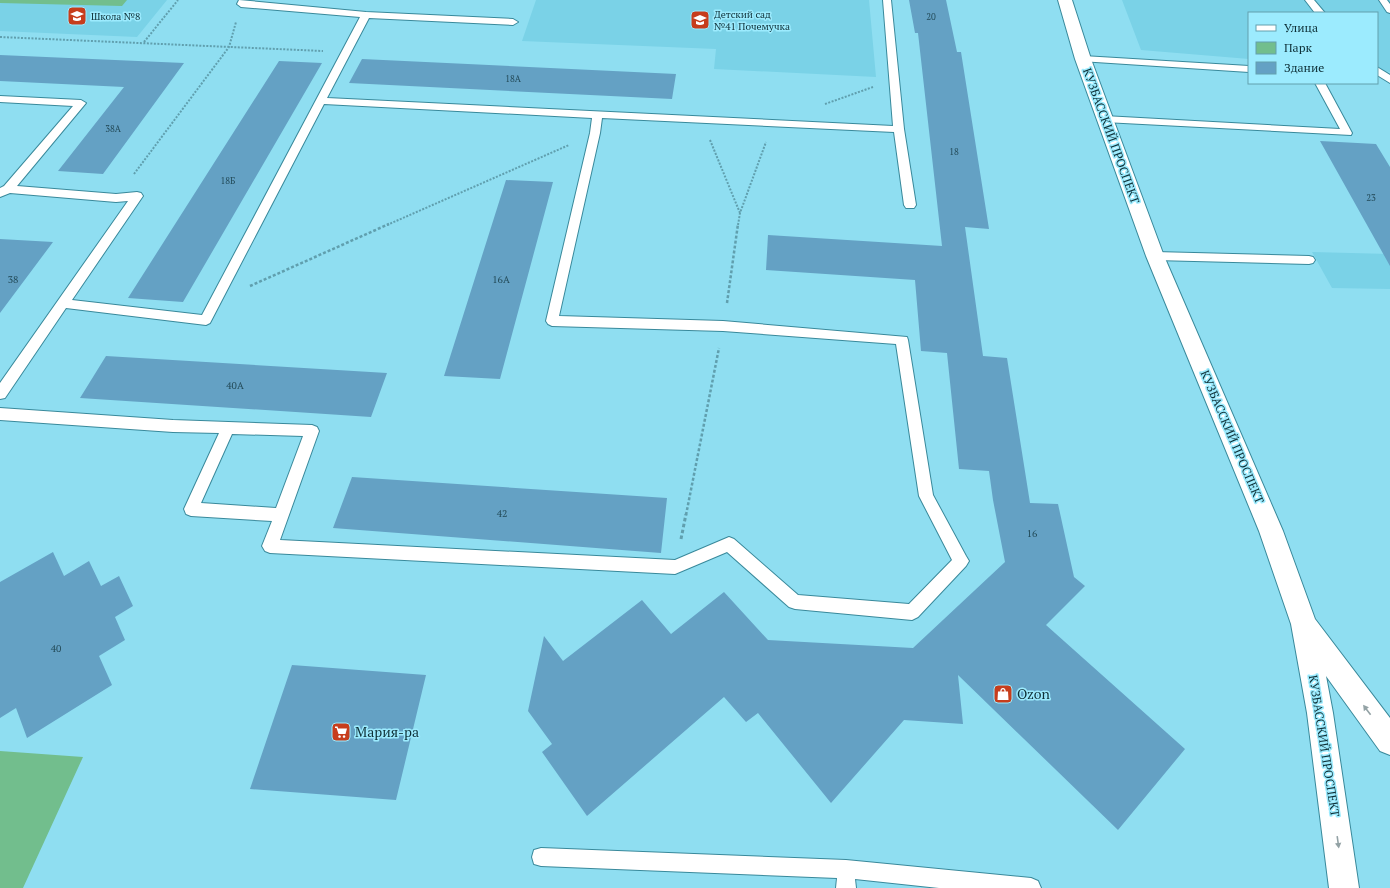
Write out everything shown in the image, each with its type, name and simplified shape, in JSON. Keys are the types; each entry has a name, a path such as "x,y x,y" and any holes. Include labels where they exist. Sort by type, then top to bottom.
{"street":[{"name":"КУЗБАССКИЙ ПРОСПЕКТ","path":"1065,0 1083,59 1104,119 1155,256 1272,531 1304,624 1320,713 1344,888"},
{"path":"1304,624 1390,741"}],"lane":[{"path":"886,0 899,129 910,205"},
{"path":"1309,0 1319,12"},
{"path":"1383,0 1390,10"},
{"path":"243,2 366,15 513,22"},
{"path":"62,303 206,320 366,15"},
{"path":"1083,59 1248,69"},
{"path":"1378,71 1390,82"},
{"path":"1378,80 1390,82"},
{"path":"1104,119 1347,133 1321,84"},
{"path":"0,99 82,103 4,191"},
{"path":"321,101 702,121 899,129"},
{"path":"0,414 228,428 312,431 270,546 675,567 729,544 795,602 912,612 961,561 926,496 902,340 723,326 552,321 595,133 597,115"},
{"path":"0,394 137,196 116,198 4,191"},
{"path":"1155,256 1309,260"},
{"path":"228,428 191,509 281,515"},
{"path":"541,857 846,869 1031,888"},
{"path":"846,869 846,888"}],"path":[{"path":"143,43 178,0"},
{"path":"116,198 229,47 243,2"},
{"path":"0,37 347,52"},
{"path":"823,105 894,79"},
{"path":"702,121 740,213"},
{"path":"675,567 723,326 740,213 773,124"},
{"path":"217,300 595,133"}],"shaded area":[{"name":"Школа №8","path":"0,0 167,0 137,37 0,31"},
{"name":"Детский сад №41 Почемучка","path":"536,0 869,0 876,77 714,69 716,49 522,41"},
{"path":"1122,0 1390,0 1390,72 1378,70 1378,12 1248,12 1248,59 1141,50"},
{"path":"1312,252 1390,254 1390,289 1332,288"}],"green space":[{"path":"0,0 127,0 122,6 0,3"},
{"path":"0,751 83,757 23,888 0,888"}],"building":[{"path":"909,0 946,0 957,52 961,52 989,229 965,227 983,356 1007,358 1030,503 1058,504 1074,577 1085,586 1046,625 1185,749 1118,830 958,675 963,724 904,720 831,803 758,713 746,722 724,697 587,816 542,752 552,744 528,711 544,636 563,661 642,600 671,634 724,592 768,640 913,648 1005,562 989,471 959,469 947,353 921,351 915,280 766,270 768,235 942,246 918,33 915,33"},
{"path":"0,55 184,63 103,174 58,171 124,87 0,81"},
{"path":"362,59 676,74 672,99 349,83"},
{"path":"279,61 322,63 183,302 128,298"},
{"path":"1320,141 1376,144 1390,167 1390,266"},
{"path":"506,180 553,182 500,379 444,376"},
{"path":"0,239 53,242 0,313"},
{"path":"106,356 387,373 371,417 80,398"},
{"path":"352,477 667,498 661,553 333,528"},
{"path":"53,552 64,576 89,561 101,586 119,576 133,606 115,617 125,640 99,656 112,685 27,738 16,708 0,718 0,582"},
{"name":"Мария-ра","path":"292,665 426,675 396,800 250,789"}],"place":[{"name":"Школа №8","path":"77,16"},
{"name":"Детский сад №41 Почемучка","path":"700,20"},
{"name":"Ozon","path":"1003,694"},
{"name":"Мария-ра","path":"341,732"}]}
